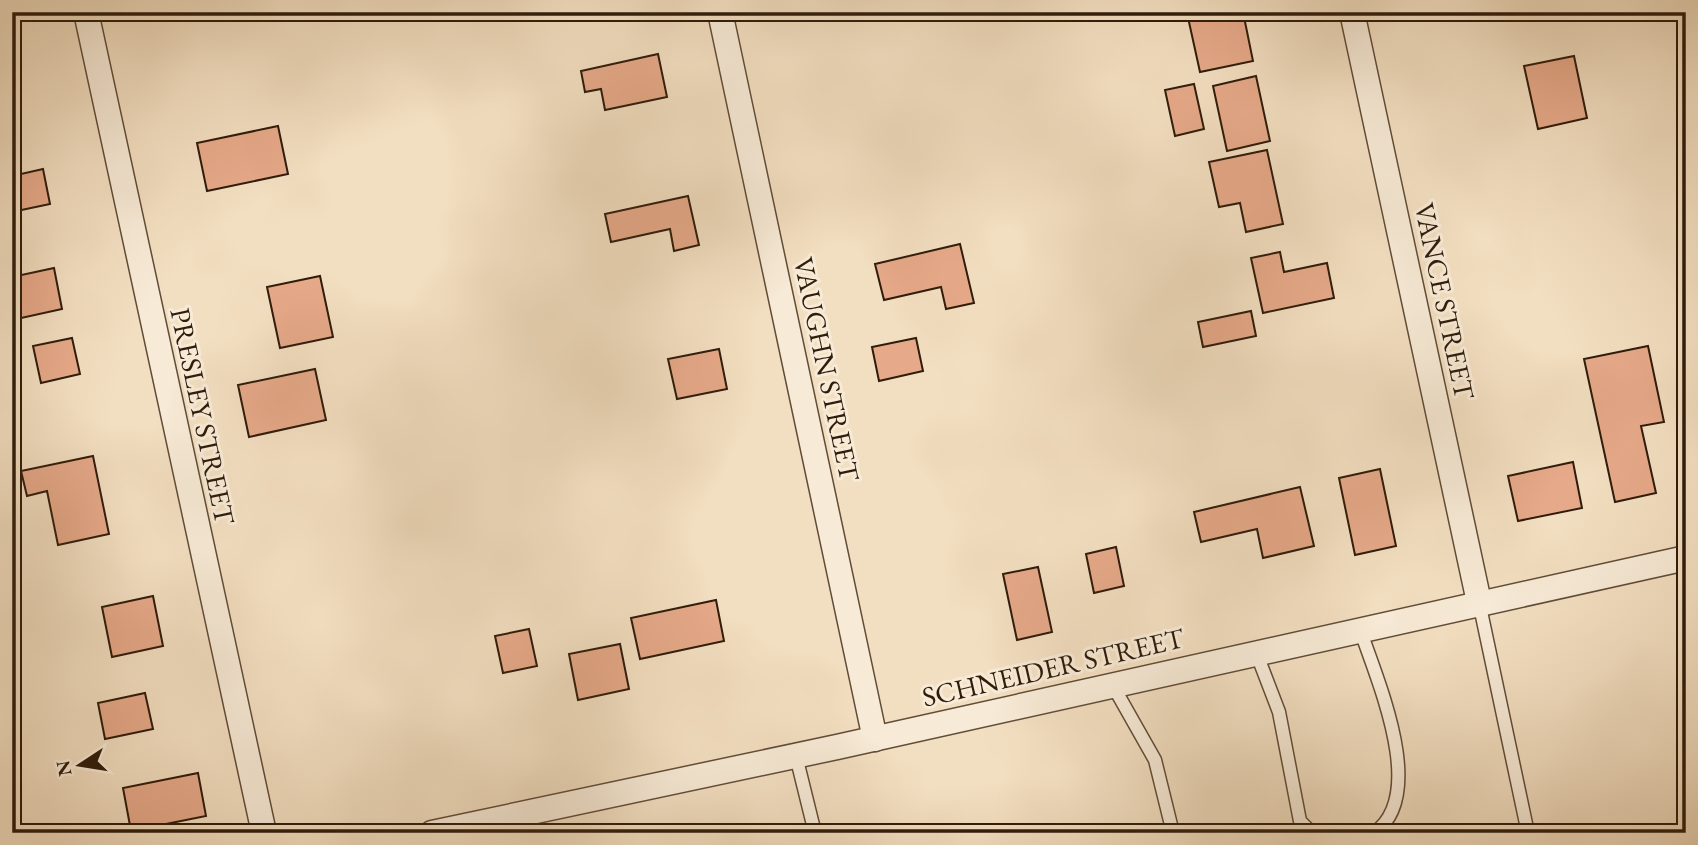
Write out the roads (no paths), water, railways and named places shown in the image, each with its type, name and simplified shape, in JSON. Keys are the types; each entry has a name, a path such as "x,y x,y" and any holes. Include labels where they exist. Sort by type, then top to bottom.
{"street":[{"name":"PRESLEY STREET","path":"86,12 264,833"},
{"name":"VAUGHN STREET","path":"720,12 875,738"},
{"name":"VANCE STREET","path":"1352,12 1479,602"},
{"name":"SCHNEIDER STREET","path":"432,833 796,756 1686,558"}],"lane":[{"path":"1479,602 1528,833"},
{"path":"1360,629 1391,719 1396,770 1397,795 1392,813 1374,833"},
{"path":"1256,652 1279,712 1300,821 1312,833"},
{"path":"1112,684 1155,760 1173,833"},
{"path":"796,756 815,833"}]}
